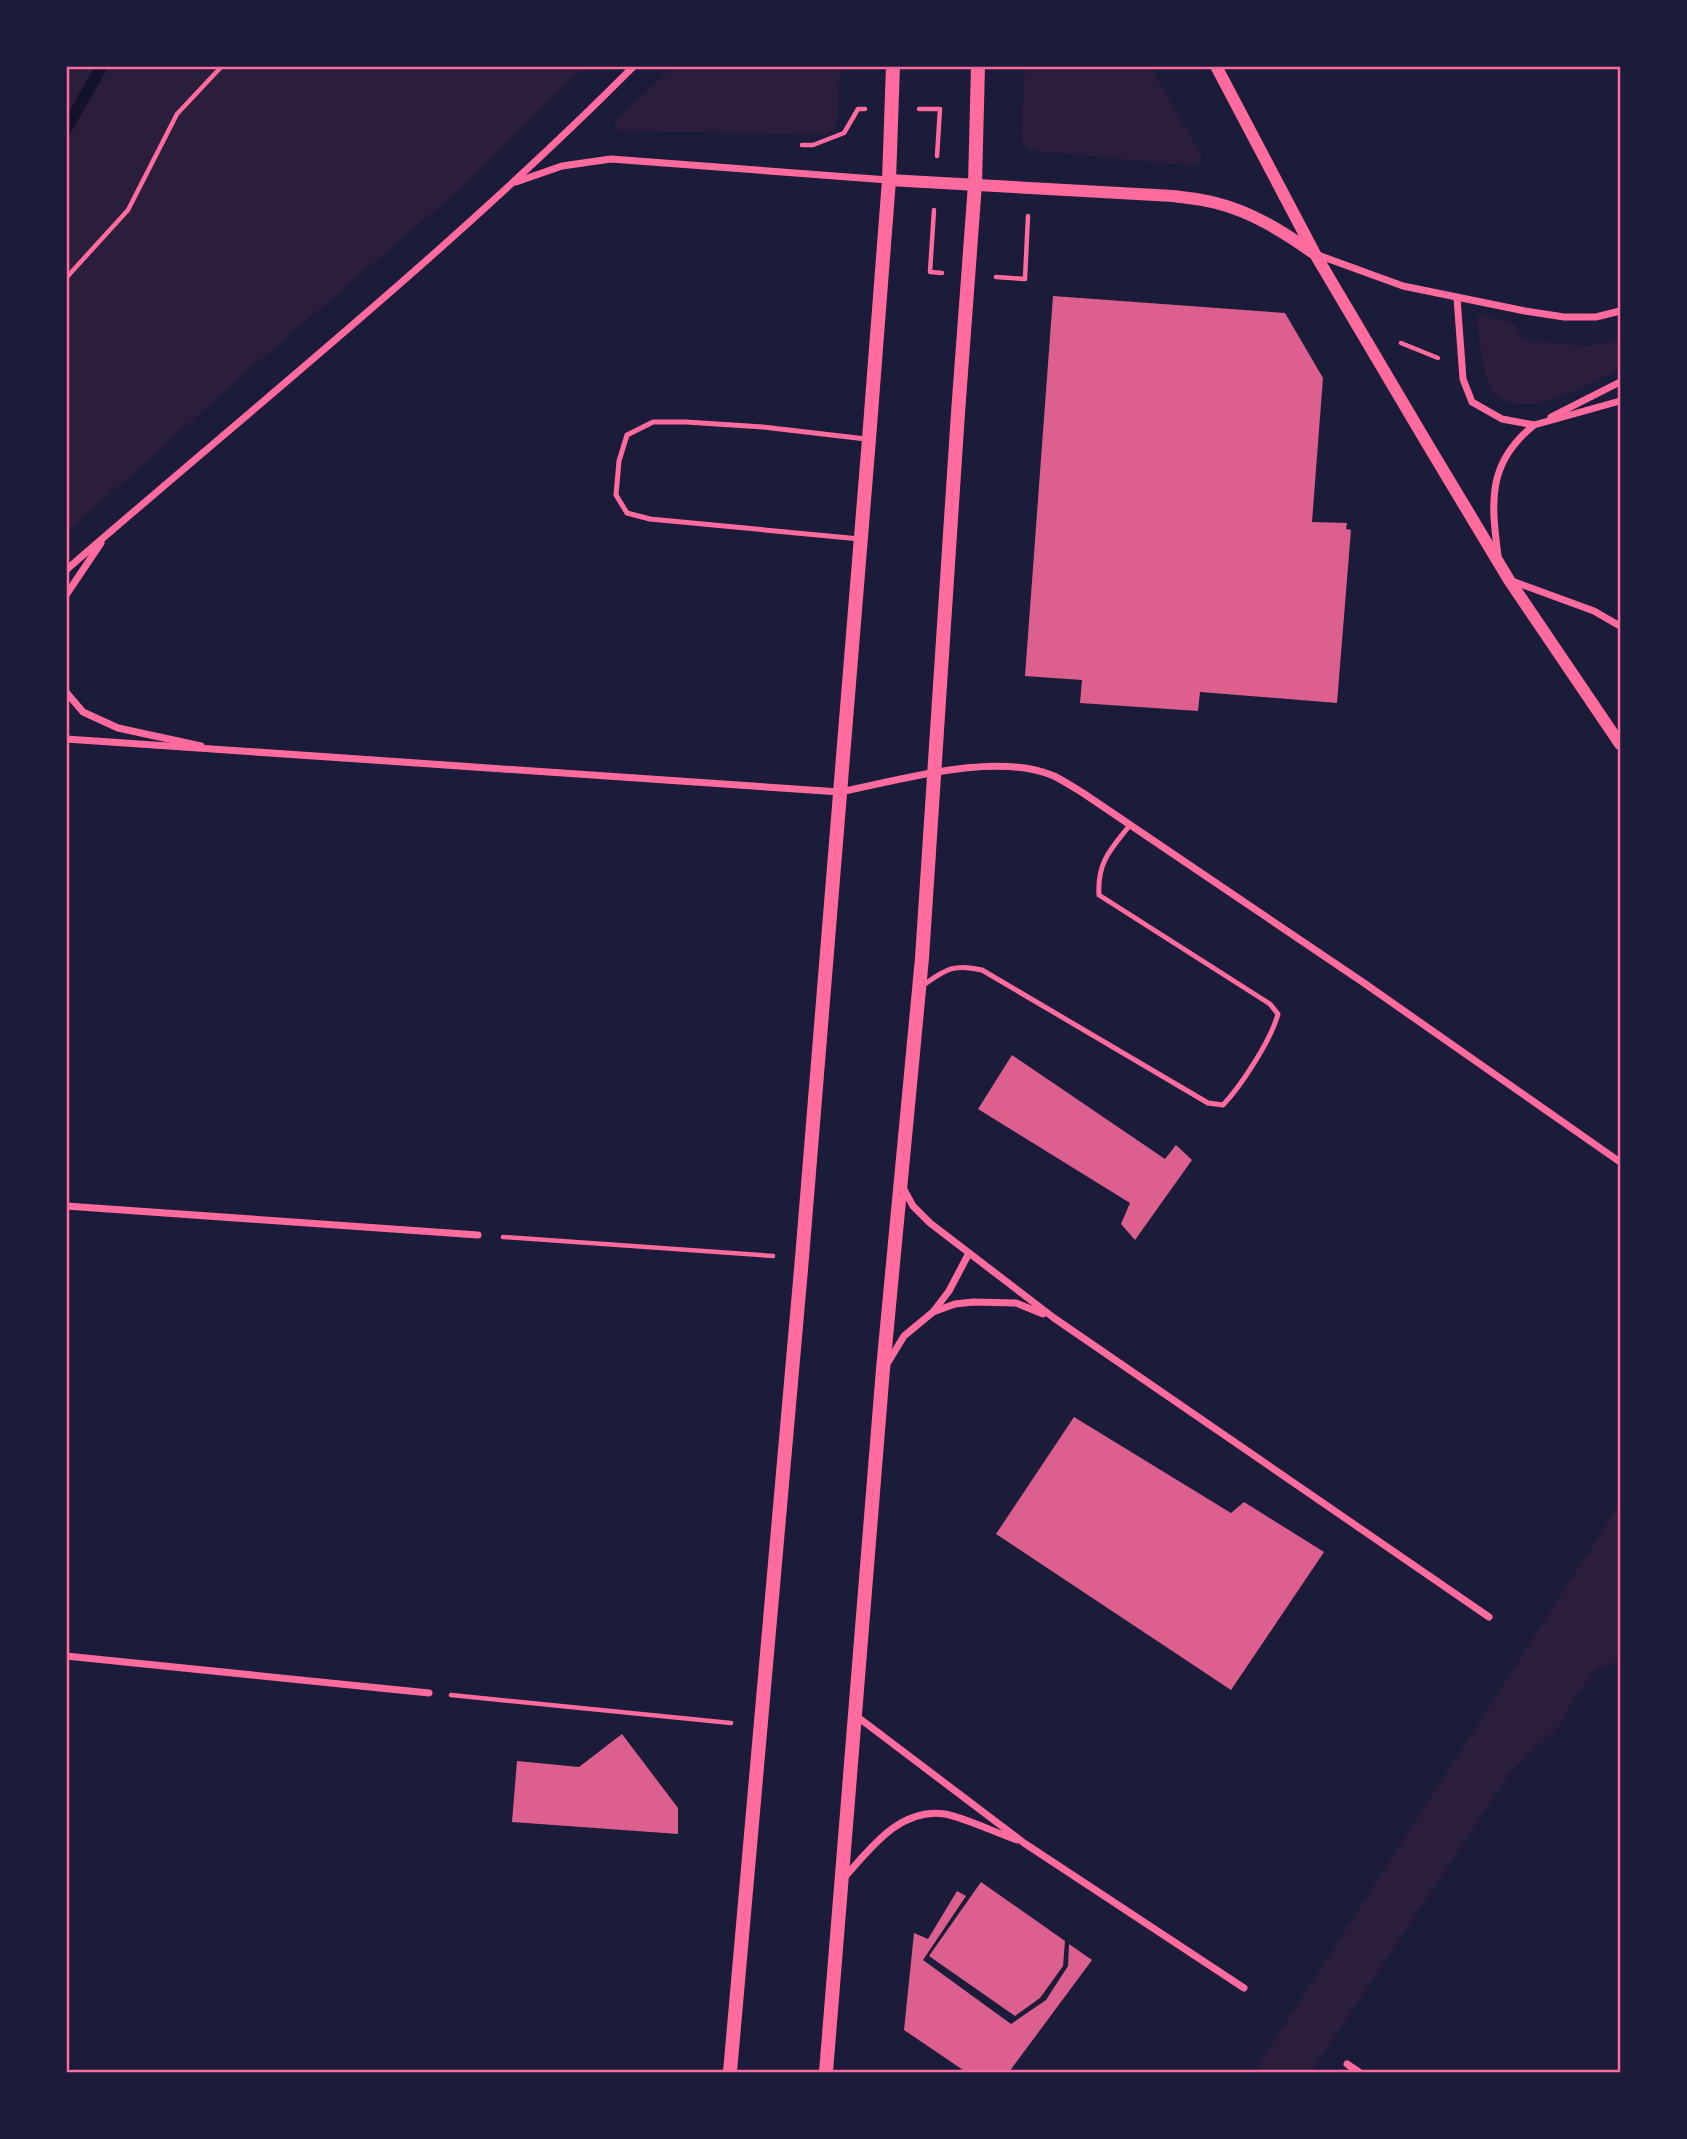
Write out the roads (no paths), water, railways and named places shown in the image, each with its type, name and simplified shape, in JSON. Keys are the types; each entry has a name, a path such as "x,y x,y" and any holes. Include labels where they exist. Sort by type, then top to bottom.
{"main road":[{"path":"730,2073 802,1258 869,439 889,180 893,66"},
{"path":"826,2073 883,1369 920,988 975,184 978,66"}],"street":[{"path":"66,570 513,183 634,66"},
{"path":"1216,66 1315,254 1509,580 1620,744"},
{"path":"513,183 562,166 611,159 889,180 1172,196 1214,202 1250,215 1279,229 1315,254 1403,286 1564,317 1596,317 1620,311"},
{"path":"1457,298 1462,379 1472,402 1502,419 1534,425 1620,401"},
{"path":"1499,560 1493,491 1500,464 1518,438 1534,425 1620,382"},
{"path":"66,595 108,534"},
{"path":"1509,580 1594,611 1620,626"},
{"path":"66,692 83,712 118,728 228,751"},
{"path":"66,739 839,792 987,766 1036,771 1054,776 1083,793 1620,1162"},
{"path":"901,1183 922,1215 1054,1318 1489,1618"},
{"path":"66,1206 478,1235"},
{"path":"883,1369 904,1336 933,1312 949,1291 969,1254"},
{"path":"933,1312 955,1304 973,1302 1016,1303 1054,1318"},
{"path":"66,1656 429,1693"},
{"path":"855,1714 1024,1843 1244,1988"},
{"path":"840,1883 874,1844 893,1827 917,1815 944,1814 1024,1843"},
{"path":"1348,2064 1359,2073"}],"lane":[{"path":"860,540 695,524 627,513 616,495 619,461 627,435 653,422 763,426 869,439"},
{"path":"920,988 945,970 964,965 982,970 1208,1103 1223,1105 1234,1093 1275,1027 1278,1014 1270,1004 1099,895 1098,877 1105,857 1130,825"}],"waterway":[{"path":"66,129 102,66"}]}
